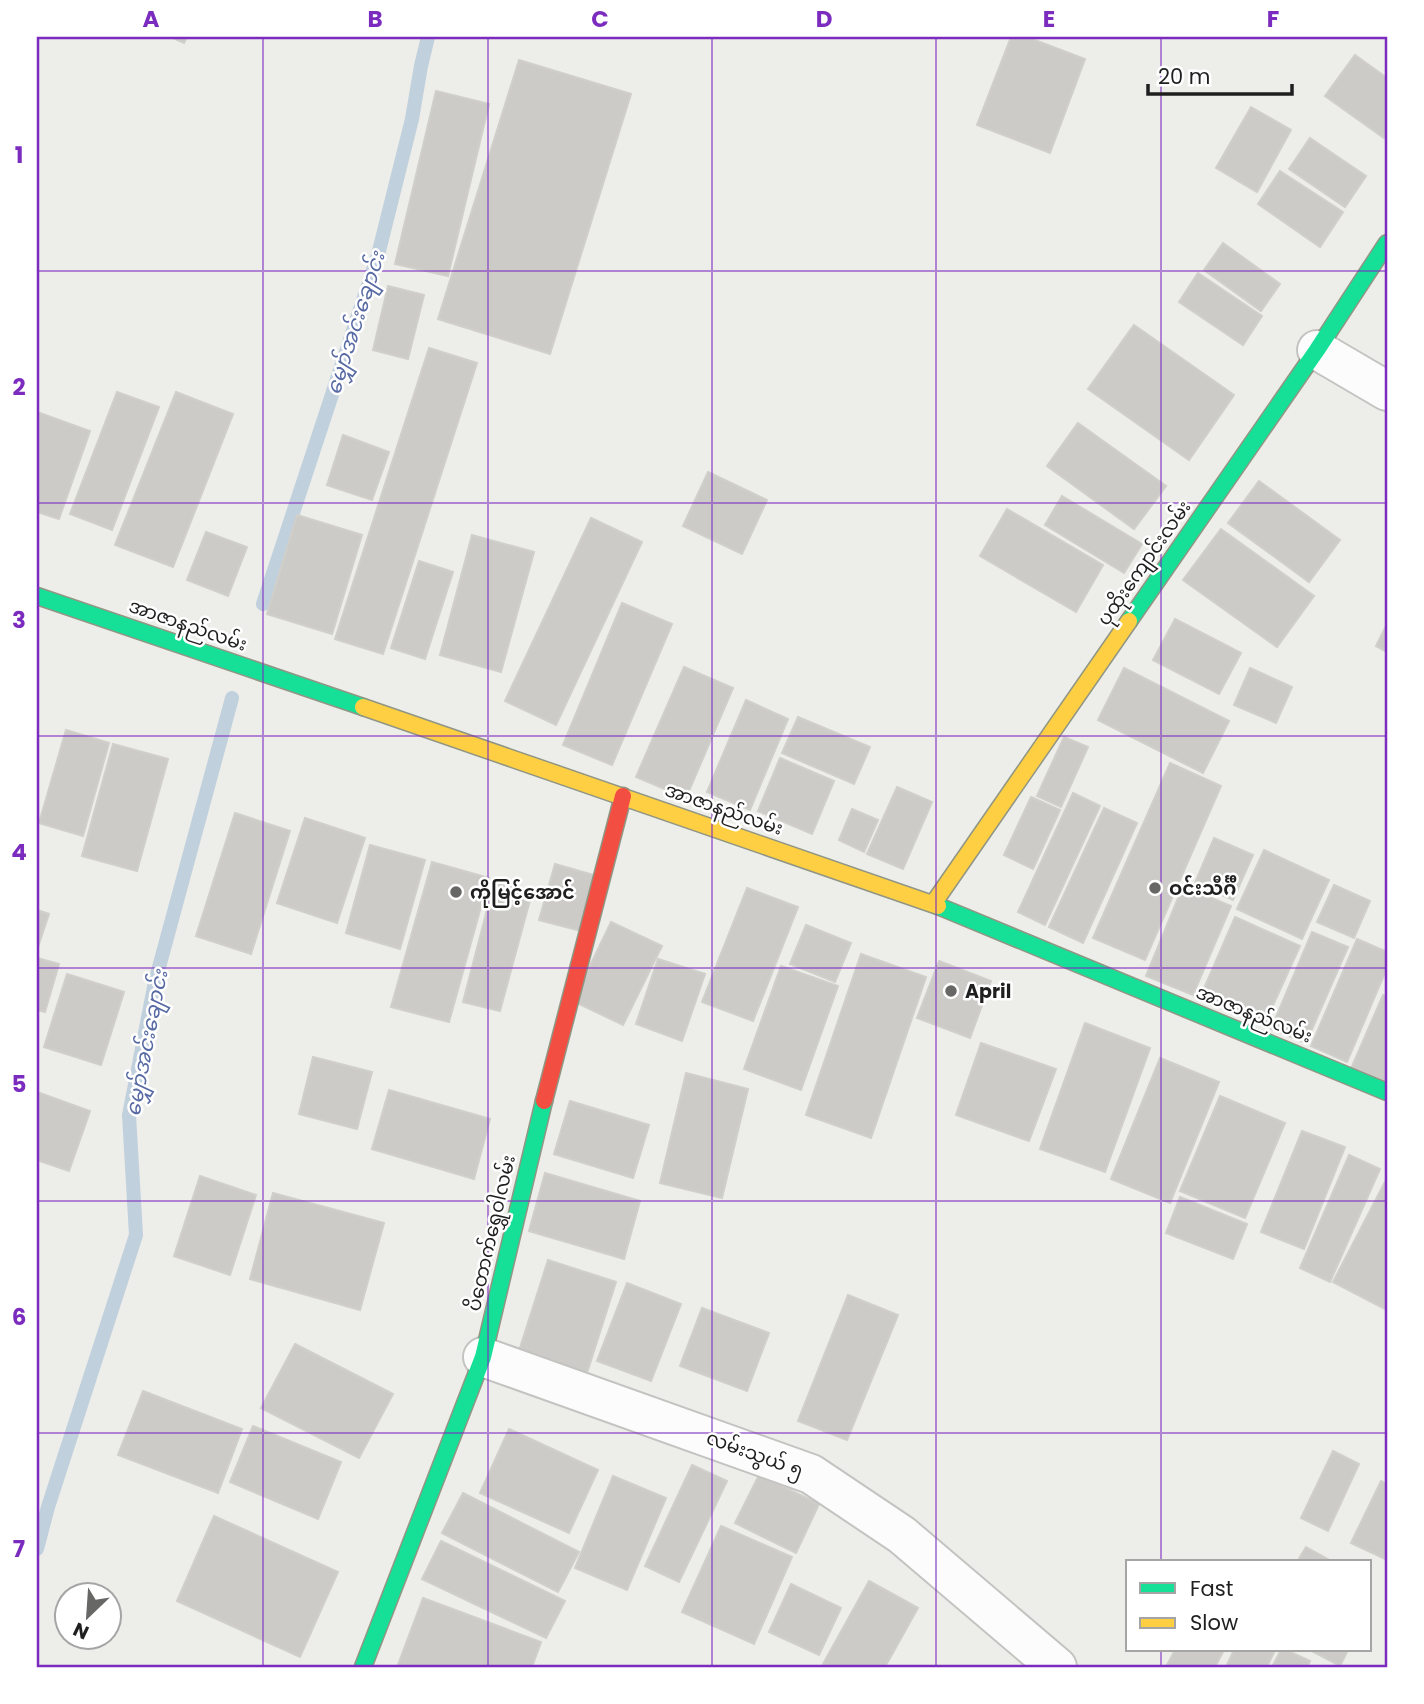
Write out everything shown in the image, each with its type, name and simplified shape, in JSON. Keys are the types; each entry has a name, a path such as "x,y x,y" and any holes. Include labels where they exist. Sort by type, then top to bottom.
{"street":[{"name":"ပုထိုးကျောင်းလမ်း","path":"933,904 1317,350 1387,243"},
{"path":"1317,350 1387,391"},
{"name":"အာဇာနည်လမ်း","path":"37,596 933,904 1387,1092"},
{"name":"ပိတောက်ရွှေဝါလမ်း","path":"363,1667 483,1357 547,1087 623,796"},
{"name":"လမ်းသွယ် ၅","path":"483,1357 811,1474 902,1535 1057,1667"}],"building":[{"path":"171,37 187,37 184,43"},
{"path":"1011,37 1027,37 1085,59 1050,153 977,125"},
{"path":"1355,55 1387,78 1387,134 1384,138 1325,96"},
{"path":"519,60 631,94 550,354 438,319"},
{"path":"436,91 489,104 448,276 395,264"},
{"path":"1251,107 1291,130 1257,192 1216,168"},
{"path":"1310,138 1366,176 1345,207 1289,169"},
{"path":"1280,171 1343,212 1320,247 1258,204"},
{"path":"1223,243 1280,284 1261,311 1204,270"},
{"path":"1198,273 1262,316 1243,345 1179,302"},
{"path":"388,286 424,295 408,359 373,350"},
{"path":"1134,325 1234,395 1189,460 1088,389"},
{"path":"429,348 477,363 383,654 335,639"},
{"path":"117,392 159,407 112,530 70,514"},
{"path":"176,392 233,414 173,567 115,545"},
{"path":"37,412 90,431 59,519 37,512"},
{"path":"1078,423 1166,486 1134,529 1047,466"},
{"path":"343,435 389,452 372,500 327,485"},
{"path":"708,472 767,500 742,554 683,526"},
{"path":"1259,481 1340,540 1309,582 1228,523"},
{"path":"1062,496 1142,544 1124,573 1045,525"},
{"path":"1007,509 1103,565 1076,612 980,556"},
{"path":"297,515 362,535 332,634 267,614"},
{"path":"591,518 642,542 556,725 505,701"},
{"path":"1221,529 1314,596 1277,647 1183,580"},
{"path":"206,532 247,547 228,596 187,580"},
{"path":"472,535 534,552 501,672 440,655"},
{"path":"419,561 453,572 425,659 391,648"},
{"path":"622,603 672,624 612,765 563,745"},
{"path":"1175,619 1241,653 1219,694 1153,660"},
{"path":"1387,624 1387,652 1376,646"},
{"path":"684,667 733,688 686,798 636,777"},
{"path":"1124,668 1229,721 1203,773 1098,720"},
{"path":"1250,668 1292,687 1276,723 1234,705"},
{"path":"746,700 788,719 750,810 707,792"},
{"path":"798,717 870,747 854,784 782,753"},
{"path":"66,730 109,743 83,836 39,823"},
{"path":"1064,737 1088,747 1061,807 1037,796"},
{"path":"113,744 168,759 137,871 82,856"},
{"path":"780,758 834,781 812,834 758,811"},
{"path":"1170,763 1221,786 1145,960 1093,938"},
{"path":"897,787 932,802 903,869 867,854"},
{"path":"1073,793 1100,806 1045,925 1018,912"},
{"path":"1031,797 1060,810 1033,869 1004,855"},
{"path":"1104,808 1137,823 1083,943 1049,927"},
{"path":"852,809 878,820 864,852 839,840"},
{"path":"235,813 290,831 251,954 196,936"},
{"path":"305,818 365,838 337,923 277,903"},
{"path":"1214,838 1253,855 1233,900 1195,883"},
{"path":"370,845 425,860 400,949 346,933"},
{"path":"1264,850 1329,880 1302,939 1237,909"},
{"path":"432,862 489,878 449,1022 391,1007"},
{"path":"555,864 597,876 581,931 539,920"},
{"path":"494,883 532,893 500,1011 463,1002"},
{"path":"1334,885 1370,901 1354,938 1317,922"},
{"path":"1183,886 1231,906 1193,995 1146,976"},
{"path":"747,888 798,907 753,1021 702,1002"},
{"path":"37,910 49,914 37,950"},
{"path":"1235,917 1300,946 1266,1021 1202,993"},
{"path":"611,922 662,946 623,1025 573,1001"},
{"path":"806,925 851,943 835,982 790,964"},
{"path":"1312,932 1348,947 1306,1043 1271,1029"},
{"path":"1357,939 1387,952 1387,968 1347,1062 1311,1046"},
{"path":"861,954 926,977 871,1138 806,1115"},
{"path":"37,958 59,964 45,1012 37,1010"},
{"path":"658,959 705,974 682,1041 636,1024"},
{"path":"939,961 991,981 970,1038 917,1018"},
{"path":"781,966 838,986 801,1090 744,1069"},
{"path":"67,974 124,992 101,1065 44,1047"},
{"path":"1383,995 1387,997 1387,1087 1350,1071"},
{"path":"1085,1023 1150,1048 1105,1172 1040,1149"},
{"path":"981,1043 1056,1069 1029,1141 956,1115"},
{"path":"313,1057 372,1072 357,1129 299,1114"},
{"path":"1160,1058 1219,1082 1170,1203 1111,1179"},
{"path":"686,1073 748,1089 722,1198 660,1183"},
{"path":"389,1090 490,1119 474,1179 372,1149"},
{"path":"37,1092 90,1111 69,1171 37,1160"},
{"path":"1220,1096 1285,1123 1245,1218 1180,1191"},
{"path":"570,1101 649,1125 633,1178 554,1154"},
{"path":"1302,1131 1345,1147 1304,1249 1261,1232"},
{"path":"1349,1155 1380,1169 1330,1282 1300,1268"},
{"path":"545,1173 640,1201 624,1259 529,1231"},
{"path":"200,1176 256,1195 230,1275 174,1256"},
{"path":"1387,1178 1387,1310 1333,1282"},
{"path":"273,1193 384,1223 360,1310 250,1279"},
{"path":"1180,1197 1247,1224 1233,1259 1166,1233"},
{"path":"548,1260 616,1282 586,1376 518,1354"},
{"path":"627,1283 681,1304 651,1381 597,1361"},
{"path":"848,1295 898,1315 847,1440 798,1421"},
{"path":"702,1308 769,1333 747,1391 680,1366"},
{"path":"295,1344 393,1394 359,1458 261,1408"},
{"path":"143,1391 242,1429 218,1493 118,1455"},
{"path":"253,1426 341,1462 318,1519 230,1482"},
{"path":"509,1429 598,1470 569,1533 480,1493"},
{"path":"1333,1451 1359,1464 1328,1531 1301,1518"},
{"path":"692,1465 727,1481 679,1582 645,1566"},
{"path":"759,1475 819,1504 796,1553 735,1523"},
{"path":"613,1476 666,1498 627,1590 575,1568"},
{"path":"1381,1481 1387,1484 1387,1560 1351,1543"},
{"path":"463,1493 579,1552 558,1592 442,1533"},
{"path":"214,1516 338,1572 300,1657 177,1601"},
{"path":"721,1526 792,1557 754,1644 682,1612"},
{"path":"441,1541 565,1601 546,1638 422,1579"},
{"path":"1306,1547 1329,1560 1298,1560"},
{"path":"869,1581 918,1608 885,1667 829,1667 823,1664"},
{"path":"791,1584 841,1608 819,1655 769,1632"},
{"path":"423,1598 541,1642 532,1667 398,1665"},
{"path":"1174,1652 1223,1652 1215,1667 1166,1667"},
{"path":"1233,1652 1274,1652 1267,1667 1226,1667"},
{"path":"1280,1652 1290,1652 1310,1661 1307,1667 1272,1667"},
{"path":"1314,1652 1347,1652 1340,1666"}],"waterway":[{"name":"မျှော်အင်းချောင်း","path":"263,604 378,255 412,119 428,37"},
{"name":"မျှော်အင်းချောင်း","path":"37,1549 48,1507 136,1235 129,1115 155,982 232,698"}],"traffic: fast":[{"path":"1129,621 1317,350 1387,243"},
{"path":"37,596 363,707"},
{"path":"938,906 1387,1092"},
{"path":"363,1667 483,1357 544,1101"}],"traffic: slow":[{"path":"933,904 1129,621"},
{"path":"363,707 938,906"}],"traffic: jam":[{"path":"544,1101 623,796"}],"place":[{"name":"ဝင်းသီင်္ဂီ","path":"1155,888"},
{"name":"ကိုမြင့်အောင်","path":"456,892"},
{"name":"April","path":"951,991"}]}
